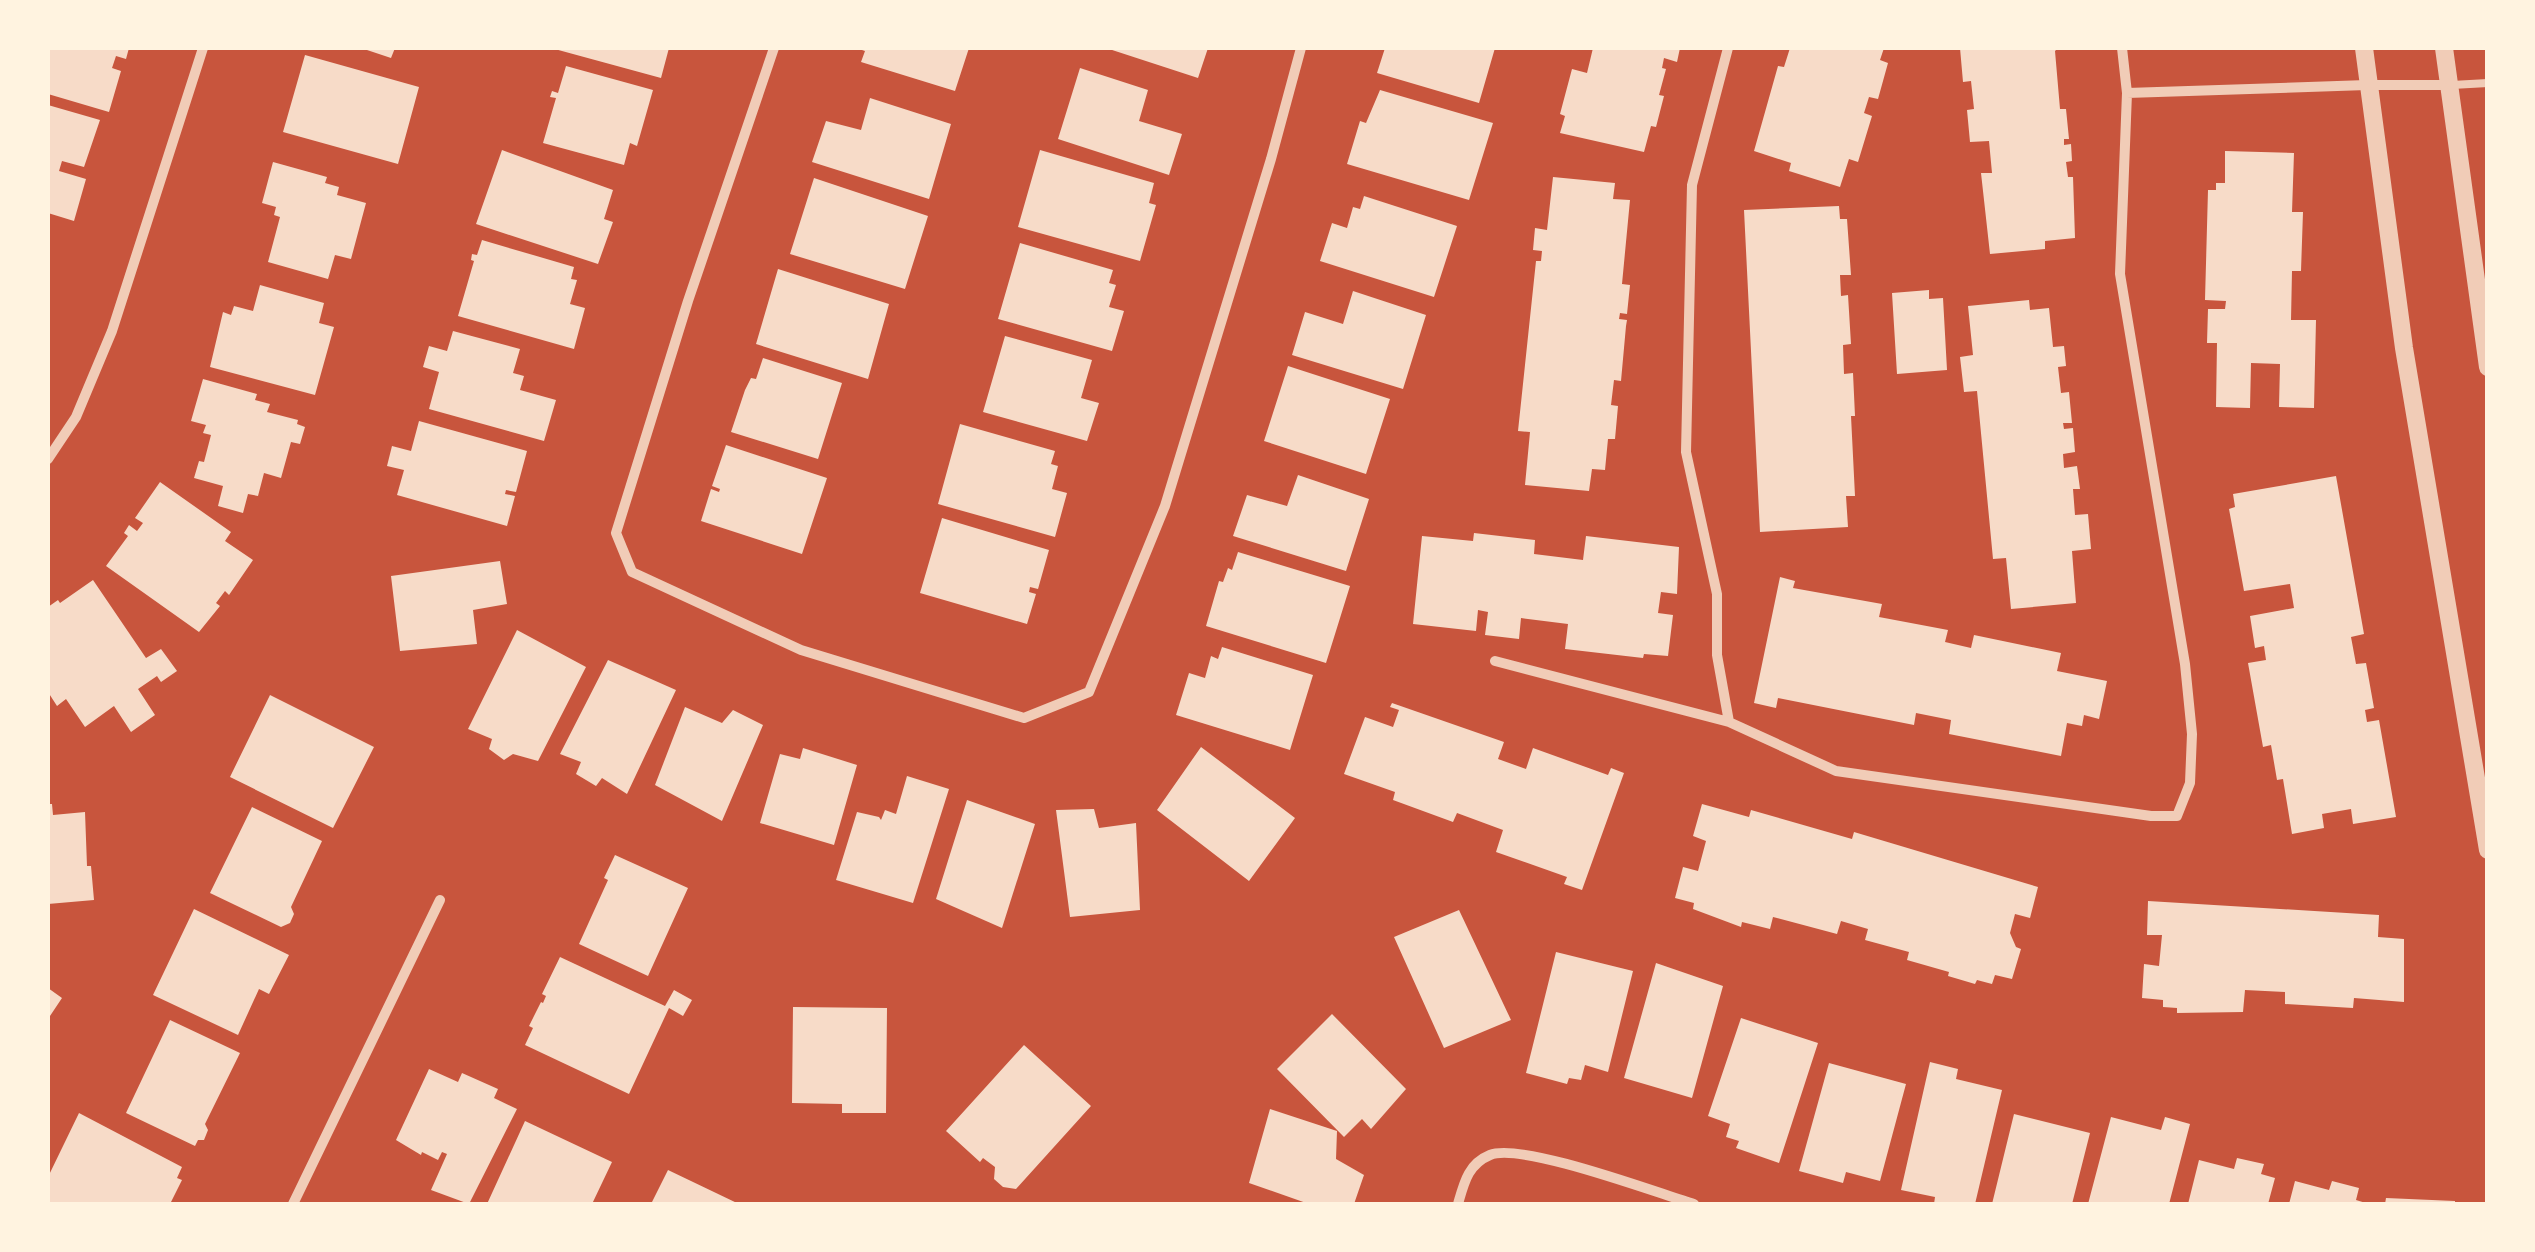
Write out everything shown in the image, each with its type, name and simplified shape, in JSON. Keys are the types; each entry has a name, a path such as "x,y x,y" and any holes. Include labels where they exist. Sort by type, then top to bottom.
{"street":[{"path":"48,459 76,417 112,331 202,48"},
{"path":"774,48 688,300 616,533 632,572 800,650 1024,718 1089,692 1165,506 1301,48"},
{"path":"1728,48 1692,186 1686,452 1717,594 1717,655 1729,722"},
{"path":"1495,661 1729,722 1836,772 2151,816 2177,816 2190,782 2192,734 2185,664 2120,274 2127,93 2122,48"},
{"path":"2364,48 2404,348 2488,850"},
{"path":"2444,48 2488,368"},
{"path":"2127,93 2366,84 2447,85"},
{"path":"292,1204 440,900"},
{"path":"1458,1204 1468,1170 1492,1154 1524,1153 1694,1204"}],"lane":[{"path":"2447,85 2488,82"}],"building":[{"path":"48,48 129,48 126,59 116,56 112,68 121,71 109,112 48,94"},
{"path":"361,48 395,48 391,58"},
{"path":"551,48 669,48 661,78"},
{"path":"856,48 969,48 955,91 861,62 865,51"},
{"path":"1106,48 1208,48 1198,78"},
{"path":"1385,48 1495,48 1479,103 1377,73"},
{"path":"1593,48 1680,48 1677,62 1664,58 1662,68 1666,69 1659,95 1664,96 1644,152 1560,133 1565,116 1560,114 1572,69 1587,73"},
{"path":"1790,48 1884,48 1880,60 1888,63 1878,99 1869,97 1864,113 1872,116 1858,162 1849,159 1840,187 1789,171 1791,163 1754,151 1778,66 1784,67"},
{"path":"1960,48 2058,48 2055,51 2060,109 2066,109 2069,139 2064,139 2064,145 2071,144 2072,161 2066,162 2068,177 2073,177 2075,238 2045,241 2045,249 1990,254 1981,173 1992,173 1989,141 1970,142 1967,110 1974,109 1971,81 1963,82"},
{"path":"305,55 419,87 398,164 283,132"},
{"path":"566,66 653,90 637,146 630,143 624,165 543,143 556,98 550,97 552,91 558,93"},
{"path":"1080,68 1148,90 1139,121 1182,134 1169,175 1058,139"},
{"path":"1380,90 1493,123 1469,200 1347,164 1360,121 1366,123"},
{"path":"870,98 951,124 929,199 812,162 826,121 861,130"},
{"path":"48,105 100,120 84,167 62,161 59,171 86,179 74,221 48,213"},
{"path":"502,150 613,190 604,219 613,222 598,264 476,224"},
{"path":"1040,150 1154,183 1149,203 1156,205 1140,261 1018,227"},
{"path":"2225,151 2294,153 2292,212 2303,212 2301,271 2292,271 2291,320 2316,320 2314,408 2279,407 2280,364 2251,363 2250,408 2216,407 2217,343 2207,343 2208,309 2225,309 2226,301 2205,300 2208,190 2216,190 2216,183 2225,183"},
{"path":"273,162 327,177 325,183 339,187 337,195 366,203 351,259 335,255 328,279 268,262 280,217 274,215 276,207 262,203"},
{"path":"1553,177 1615,183 1613,199 1630,200 1622,284 1630,285 1627,314 1620,313 1619,319 1627,320 1621,381 1614,380 1611,405 1618,406 1615,439 1608,439 1605,470 1592,469 1589,491 1525,485 1530,432 1518,431 1536,261 1541,261 1542,251 1533,250 1535,228 1547,230"},
{"path":"814,178 928,216 905,289 790,254"},
{"path":"1364,196 1457,226 1434,297 1320,261 1332,223 1347,228 1353,207 1360,209"},
{"path":"1839,206 1840,219 1847,219 1851,275 1840,275 1841,296 1848,295 1851,344 1843,345 1844,374 1853,373 1855,416 1851,416 1855,496 1846,496 1848,527 1760,532 1744,210"},
{"path":"482,240 574,267 571,279 577,280 570,304 585,308 574,349 458,316 474,261 472,254 477,255"},
{"path":"1020,243 1113,270 1109,283 1116,285 1109,307 1124,311 1112,351 998,319"},
{"path":"778,269 889,304 868,379 756,344"},
{"path":"260,285 324,303 319,323 334,327 315,395 210,367 223,312 231,315 234,306 253,311"},
{"path":"1929,290 1929,299 1943,298 1947,370 1897,374 1892,293"},
{"path":"1353,291 1426,315 1403,389 1292,355 1305,312 1343,324"},
{"path":"2029,300 2030,310 2049,308 2053,347 2064,346 2066,366 2058,367 2061,393 2069,392 2072,423 2063,423 2064,429 2073,428 2075,452 2063,454 2064,468 2077,466 2080,489 2073,489 2075,515 2088,514 2091,549 2072,551 2076,603 2011,609 2006,558 1993,559 1977,391 1964,392 1960,357 1973,355 1968,306"},
{"path":"453,331 520,349 513,373 524,376 520,390 556,400 544,441 429,409 439,372 423,367 429,346 447,351"},
{"path":"1005,336 1092,360 1081,398 1099,403 1087,441 983,412"},
{"path":"763,358 842,383 818,459 731,432 745,390 751,378 756,379"},
{"path":"1288,366 1390,399 1366,474 1264,441"},
{"path":"203,379 257,394 255,400 270,404 267,412 298,420 297,424 305,427 300,444 291,442 281,478 264,473 258,496 248,494 243,513 218,506 223,486 194,478 199,461 204,462 211,435 203,433 206,425 191,421"},
{"path":"419,421 527,451 516,492 506,490 505,494 515,496 507,526 397,495 404,470 387,466 392,446 411,451"},
{"path":"960,424 1055,451 1051,464 1058,466 1052,489 1067,493 1055,537 938,504"},
{"path":"726,445 827,478 802,554 701,521 711,489 720,489 712,486"},
{"path":"1298,475 1369,499 1346,571 1233,536 1247,495 1287,506"},
{"path":"2336,476 2364,634 2351,637 2356,664 2366,663 2374,708 2365,710 2367,722 2379,720 2396,817 2353,824 2351,809 2322,814 2324,828 2292,834 2283,779 2277,780 2271,745 2263,747 2248,663 2266,660 2264,646 2255,648 2250,616 2294,608 2290,584 2244,591 2229,509 2235,507 2233,494"},
{"path":"160,482 231,532 225,541 253,560 229,595 225,591 216,603 220,606 199,632 106,566 128,536 124,533 129,525 137,531 143,523 135,518"},
{"path":"942,518 1049,550 1038,589 1030,587 1029,592 1036,594 1027,624 920,593"},
{"path":"1474,533 1535,540 1534,554 1583,560 1586,536 1679,547 1677,594 1661,592 1658,613 1673,615 1668,656 1644,654 1643,658 1565,649 1568,624 1521,618 1519,639 1485,635 1488,612 1478,610 1476,631 1413,624 1422,536 1473,541"},
{"path":"1238,552 1350,586 1326,663 1206,626 1219,581 1223,582 1228,568 1232,570"},
{"path":"500,561 507,604 473,610 477,644 400,651 391,576"},
{"path":"1780,577 1795,581 1793,588 1882,604 1879,617 1948,630 1945,642 1971,648 1974,635 2061,653 2057,671 2107,681 2099,719 2084,715 2082,726 2067,723 2061,756 1949,734 1951,720 1916,713 1914,725 1778,698 1776,708 1754,703"},
{"path":"93,580 146,658 161,649 177,671 161,682 157,676 138,689 155,715 131,732 114,706 85,727 66,699 57,706 48,692 48,607"},
{"path":"517,630 586,667 538,761 513,754 504,760 489,749 492,739 468,729"},
{"path":"1222,647 1313,675 1290,750 1176,715 1189,673 1205,678 1211,656 1218,659"},
{"path":"608,660 676,690 627,794 602,778 596,786 576,774 581,762 560,754"},
{"path":"270,695 374,747 333,828 230,777"},
{"path":"1392,703 1504,742 1498,759 1526,769 1533,748 1608,775 1611,768 1624,773 1582,890 1564,884 1567,877 1496,852 1503,830 1457,813 1453,822 1393,800 1395,792 1344,774 1365,717 1393,727 1399,710 1390,707"},
{"path":"685,707 722,723 733,710 763,725 722,821 655,785"},
{"path":"1201,747 1295,818 1249,881 1157,810"},
{"path":"803,748 857,765 834,845 760,823 780,754 800,759"},
{"path":"907,776 949,789 913,903 836,880 857,812 881,820 885,810 896,814"},
{"path":"967,800 1035,824 1002,928 936,899"},
{"path":"48,804 52,804 53,815 85,812 87,866 91,866 94,900 48,904"},
{"path":"1702,804 1749,817 1751,810 1852,839 1854,832 2038,887 2030,918 2015,914 2010,933 2021,949 2012,979 1995,975 1992,984 1977,980 1975,984 1948,976 1949,972 1907,960 1909,952 1865,940 1868,929 1841,921 1837,934 1773,917 1770,929 1742,922 1741,927 1693,909 1694,903 1675,898 1683,867 1698,871 1706,841 1693,836"},
{"path":"252,807 322,841 291,907 294,914 290,923 281,927 210,893"},
{"path":"1094,809 1099,828 1136,823 1140,910 1070,917 1056,810"},
{"path":"615,855 688,888 648,976 579,944"},
{"path":"2148,901 2379,915 2378,937 2404,939 2404,1002 2354,998 2353,1008 2285,1004 2285,992 2245,990 2243,1012 2177,1013 2177,1008 2163,1007 2163,1000 2142,998 2144,964 2159,966 2162,935 2147,935"},
{"path":"194,909 289,955 269,994 259,989 238,1035 153,995"},
{"path":"1459,910 1511,1020 1444,1048 1394,937"},
{"path":"1556,952 1633,971 1608,1072 1585,1065 1581,1080 1569,1078 1567,1084 1526,1073"},
{"path":"560,957 665,1006 674,990 692,1000 683,1016 669,1008 629,1094 525,1045 533,1028 529,1026 543,1003 546,996 542,994"},
{"path":"1656,963 1723,986 1692,1098 1624,1078"},
{"path":"48,988 62,998 48,1019"},
{"path":"793,1007 887,1008 886,1113 842,1113 842,1104 792,1103"},
{"path":"1332,1014 1406,1089 1371,1129 1362,1119 1344,1137 1277,1069"},
{"path":"1741,1018 1818,1043 1779,1163 1736,1148 1739,1141 1726,1137 1730,1124 1708,1116"},
{"path":"170,1020 240,1053 205,1124 208,1130 204,1140 198,1140 195,1146 126,1113"},
{"path":"1024,1045 1091,1106 1016,1189 1003,1187 994,1179 995,1167 983,1158 980,1162 946,1131"},
{"path":"1930,1062 1958,1069 1956,1079 2002,1090 1975,1204 1934,1204 1935,1197 1901,1190"},
{"path":"1829,1063 1906,1084 1880,1181 1846,1172 1843,1183 1799,1171"},
{"path":"429,1069 458,1082 462,1073 498,1089 494,1098 517,1109 469,1204 431,1190 447,1154 442,1152 438,1160 396,1140"},
{"path":"1270,1109 1337,1131 1336,1159 1364,1175 1354,1204 1309,1204 1249,1183"},
{"path":"79,1113 182,1167 177,1178 182,1180 170,1204 48,1202 48,1177"},
{"path":"2014,1114 2090,1133 2072,1204 1992,1204"},
{"path":"2111,1117 2161,1130 2165,1117 2190,1124 2169,1204 2088,1204"},
{"path":"525,1121 612,1162 592,1204 487,1204"},
{"path":"2237,1158 2264,1164 2261,1174 2275,1178 2268,1204 2188,1204 2199,1160 2234,1169"},
{"path":"668,1170 739,1204 651,1204"},
{"path":"2295,1181 2329,1190 2332,1181 2359,1188 2356,1200 2369,1204 2289,1204"},
{"path":"2386,1198 2455,1201 2455,1204 2385,1204"}]}
